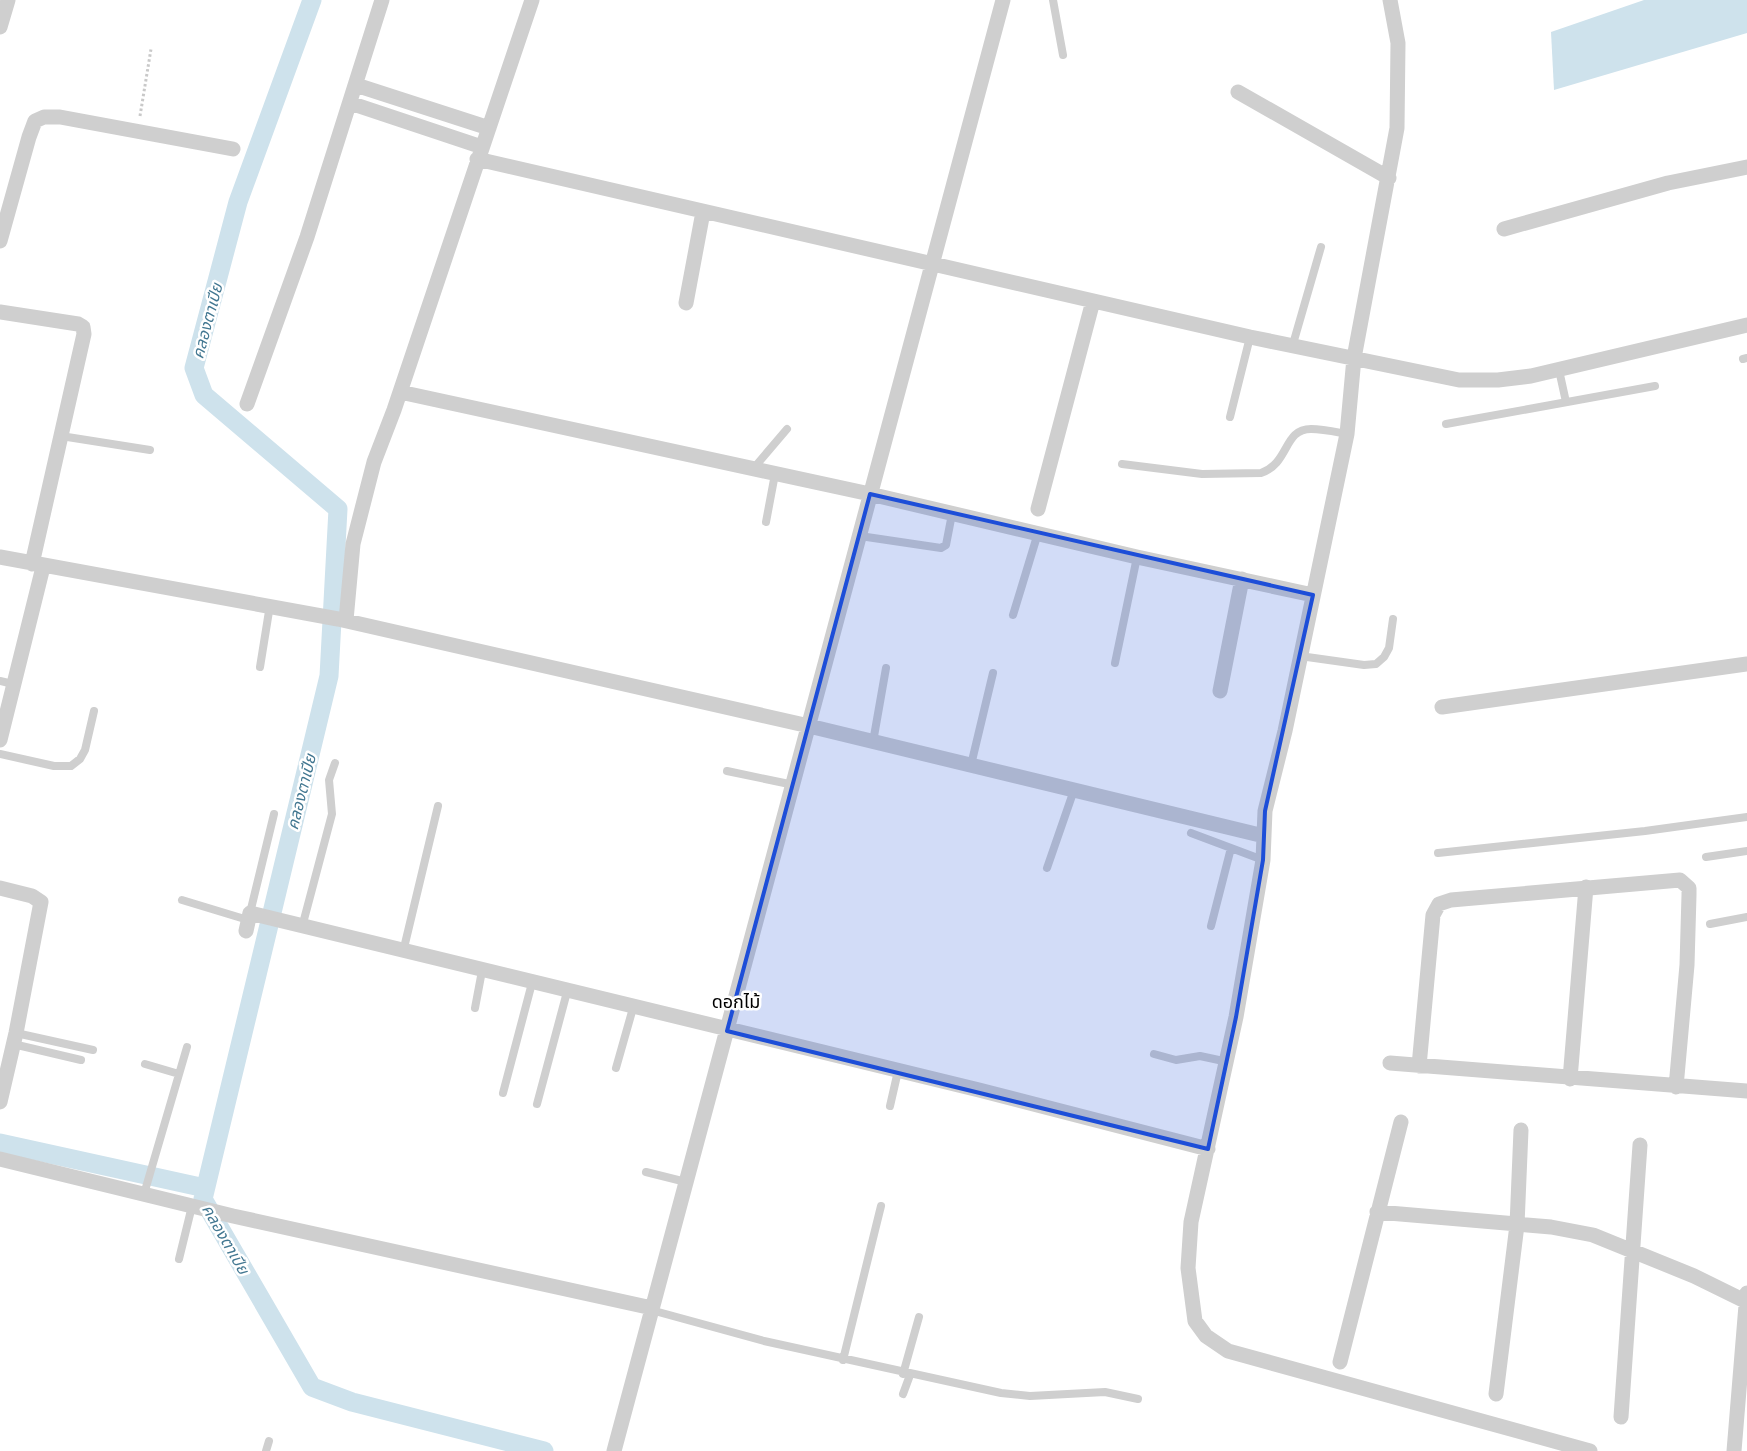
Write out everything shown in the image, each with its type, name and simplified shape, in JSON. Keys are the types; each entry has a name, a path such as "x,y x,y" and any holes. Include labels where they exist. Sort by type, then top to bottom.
{"street":[{"path":"0,27 8,0"},
{"path":"247,404 307,237 382,0"},
{"path":"342,619 353,544 374,462 400,392 532,0"},
{"path":"616,1444 794,785 1002,0"},
{"path":"1390,0 1398,43 1398,128 1354,358 1347,434 1265,811 1263,860 1228,1062 1191,1222 1188,1268 1195,1321 1206,1336 1228,1351 1590,1451"},
{"path":"356,85 489,128"},
{"path":"1238,92 1388,178"},
{"path":"350,103 480,153 703,212 1250,337 1293,344 1459,380 1498,380 1559,370 1747,325"},
{"path":"0,241 34,122 50,116 233,149"},
{"path":"1504,229 1668,183 1747,167"},
{"path":"686,303 703,212"},
{"path":"1038,509 1093,301"},
{"path":"0,312 78,324 83,327 84,334 61,436 38,565 7,682 0,740"},
{"path":"400,392 870,494 1137,557 1313,595"},
{"path":"0,557 342,619 809,726 1264,836"},
{"path":"1220,691 1242,579"},
{"path":"1442,707 1747,664"},
{"path":"1419,1066 1433,915 1439,904 1451,900 1680,880 1685,882 1689,888 1687,965 1676,1087"},
{"path":"1570,1079 1586,887"},
{"path":"0,888 32,896 41,902 15,1039 0,1102"},
{"path":"250,920 280,922 302,927 898,1071 1208,1149"},
{"path":"1390,1063 1570,1079 1747,1091"},
{"path":"1340,1362 1401,1122"},
{"path":"1496,1394 1517,1225 1522,1130"},
{"path":"1621,1418 1640,1145"},
{"path":"0,1159 146,1189 192,1206 233,1216 652,1309"},
{"path":"1377,1212 1551,1227 1593,1235 1747,1298 1734,1451"}],"lane":[{"path":"1053,0 1062,54"},
{"path":"1293,344 1321,247"},
{"path":"1230,417 1250,337"},
{"path":"1559,370 1566,402"},
{"path":"1446,424 1655,386"},
{"path":"753,469 787,428"},
{"path":"1122,464 1202,474 1261,473 1270,470 1280,461 1287,445 1297,432 1311,429 1347,434"},
{"path":"61,436 150,450"},
{"path":"766,522 775,474"},
{"path":"860,536 941,548 946,545 952,514"},
{"path":"1014,615 1038,533"},
{"path":"1115,663 1137,557"},
{"path":"260,667 273,606"},
{"path":"1300,656 1364,665 1376,664 1384,657 1389,648 1393,619"},
{"path":"872,742 886,668"},
{"path":"970,765 993,673"},
{"path":"0,754 54,766 71,766 80,759 86,750 94,711"},
{"path":"302,927 332,814 329,780 335,764"},
{"path":"727,771 794,785"},
{"path":"1047,868 1074,790"},
{"path":"403,952 438,806"},
{"path":"182,900 250,920 274,814"},
{"path":"1438,853 1645,832 1747,817"},
{"path":"1191,833 1263,860"},
{"path":"1211,926 1231,848"},
{"path":"1706,857 1747,851"},
{"path":"1710,924 1747,917"},
{"path":"476,1008 482,971"},
{"path":"504,1093 532,984"},
{"path":"536,1104 567,992"},
{"path":"616,1068 633,1008"},
{"path":"15,1039 93,1050"},
{"path":"15,1039 81,1060"},
{"path":"146,1189 187,1047"},
{"path":"1154,1054 1176,1060 1200,1056 1228,1062"},
{"path":"145,1064 179,1074"},
{"path":"890,1106 898,1071"},
{"path":"646,1172 686,1182"},
{"path":"179,1259 192,1206"},
{"path":"843,1360 881,1206"},
{"path":"652,1309 764,1341 843,1360 1000,1393 1030,1396 1105,1392 1138,1399"},
{"path":"903,1394 919,1316"},
{"path":"266,1451 269,1441"}],"path":[{"path":"138,132 151,49"}],"highlighted area":[{"path":"870,494 1313,595 1265,811 1263,860 1236,1017 1208,1149 727,1031"}],"water":[{"path":"1644,0 1747,0 1747,33 1554,90 1551,32"}],"waterway":[{"name":"คลองตาเปีย","path":"312,0 238,202 194,368 204,395 338,509 329,676 203,1199 312,1387 352,1402 544,1451"},
{"path":"0,1143 205,1188"}],"district":[{"name":"ดอกไม้","path":"736,1002"}]}
